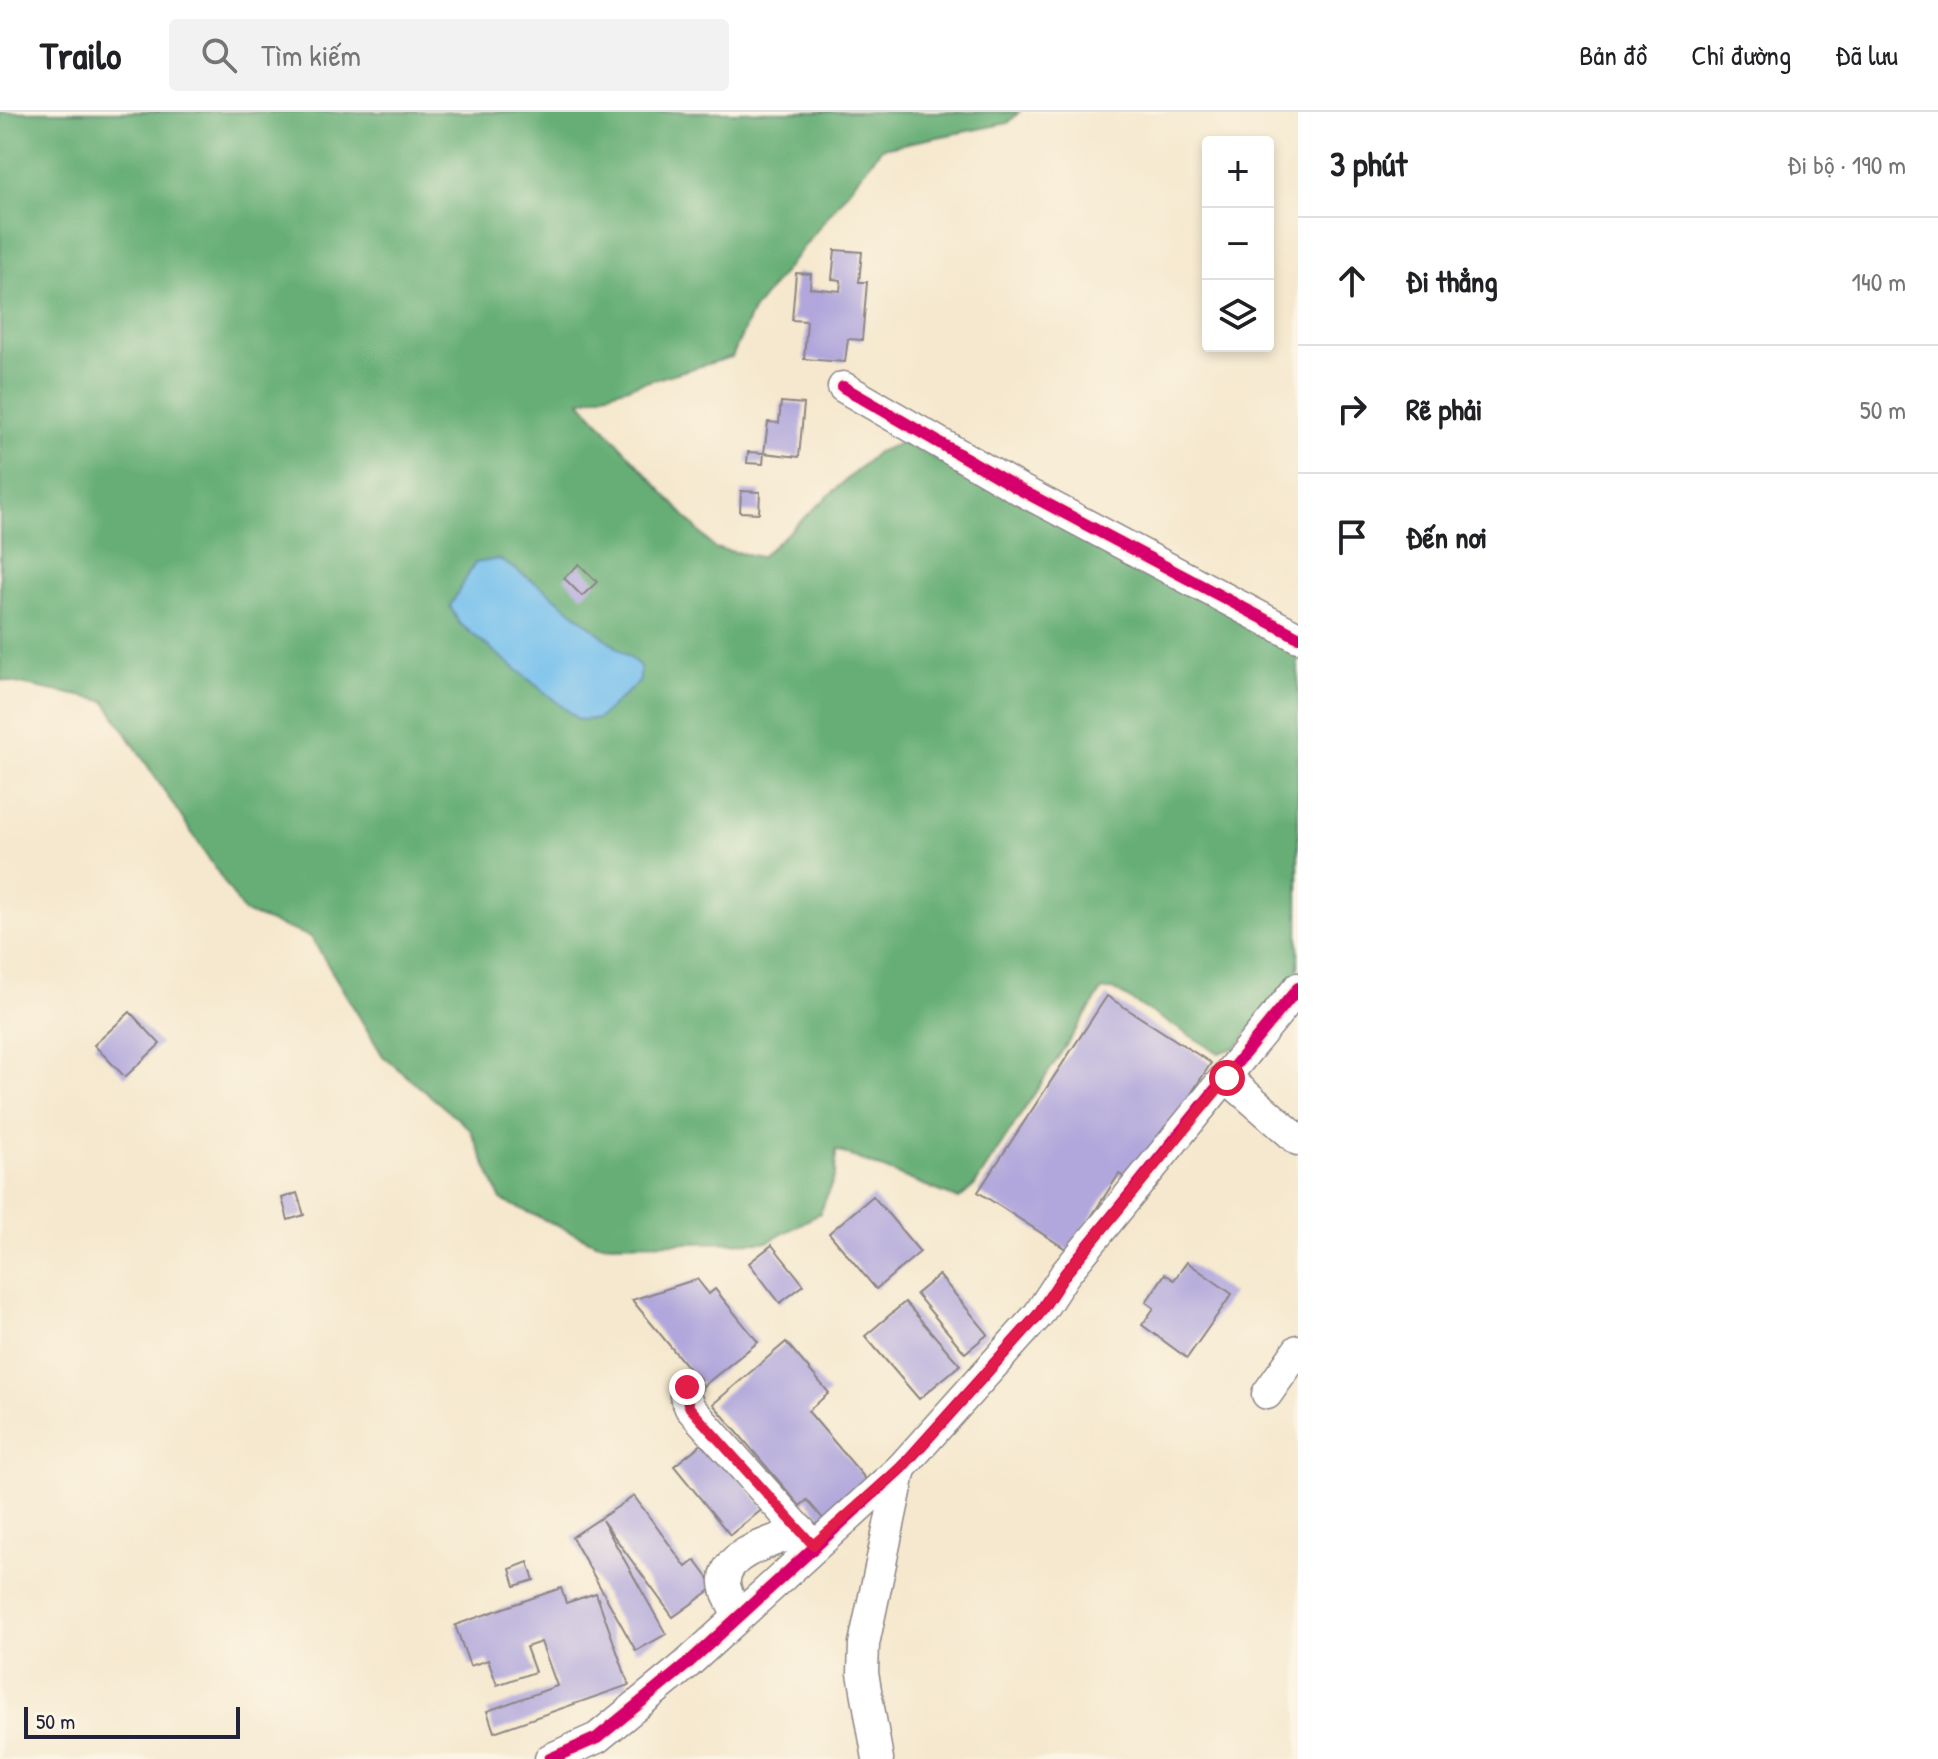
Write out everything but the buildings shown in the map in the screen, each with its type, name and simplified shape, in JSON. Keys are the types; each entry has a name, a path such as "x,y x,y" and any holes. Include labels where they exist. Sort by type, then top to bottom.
{"street":[{"path":"843,387 1019,489 1298,637"},
{"path":"550,1759 597,1738 686,1665 737,1616 807,1538 901,1468 1038,1315 1065,1274 1298,988"},
{"path":"1227,1078 1298,1140"},
{"path":"1267,1394 1298,1350"},
{"path":"687,1387 685,1396 690,1408 807,1538"},
{"path":"878,1759 863,1673 864,1644 901,1468"},
{"path":"737,1616 724,1583 726,1571 741,1555 807,1538"}],"green space":[{"path":"0,112 1019,112 1008,123 882,148 752,312 732,357 580,401 714,548 761,557 877,452 903,442 1298,643 1298,969 1237,1047 1219,1053 1114,990 1102,990 975,1185 959,1199 836,1150 835,1175 820,1213 768,1242 598,1244 501,1200 470,1129 383,1056 311,937 244,912 105,701 0,680"}],"water":[{"path":"499,559 542,587 640,666 640,681 598,719 579,720 459,623 450,606 475,563"}],"cycle path":[{"path":"843,387 1019,489 1298,637"},
{"path":"550,1759 597,1738 686,1665 901,1468 1038,1315 1065,1274 1298,988"}],"route":[{"path":"687,1387 685,1396 690,1408 813,1545 901,1468 1038,1315 1065,1274 1227,1078"}]}
